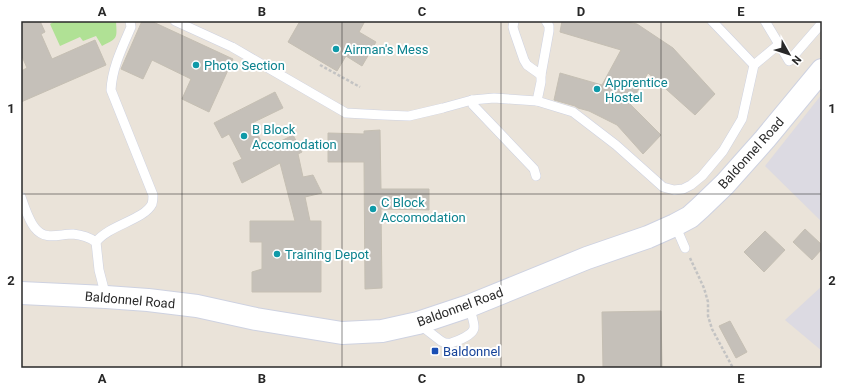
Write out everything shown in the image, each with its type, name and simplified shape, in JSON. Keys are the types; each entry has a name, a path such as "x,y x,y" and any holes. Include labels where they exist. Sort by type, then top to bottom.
{"street":[{"name":"Baldonnel Road","path":"21,293 148,300 197,306 256,319 342,333 382,331 418,323 469,306 587,258 648,237 690,217 725,184 765,139 822,70"}],"lane":[{"path":"106,297 99,270 96,242 109,231 148,210 153,203 153,195 111,90 116,64 131,27 130,21"},
{"path":"175,21 232,47 346,113 409,116 472,100 494,98 537,101 573,112 616,145 663,188 674,190 682,189 691,185 702,176 723,151 742,119 754,65 778,45"},
{"path":"514,21 514,27 524,60 527,65 541,75"},
{"path":"537,101 549,31 549,26 546,21"},
{"path":"712,21 754,65"},
{"path":"765,21 778,45 789,61 822,24"},
{"path":"472,100 474,105 534,169 536,176"},
{"path":"21,197 33,227 43,235 74,234 89,237 96,242"},
{"path":"675,224 685,248"},
{"path":"418,323 441,341 450,343 468,336 472,332 474,327 469,306"}],"path":[{"path":"320,65 360,87"},
{"path":"685,248 704,288 708,302 708,316 712,329 733,368"}],"shaded area":[{"path":"822,94 822,222 765,166"},
{"path":"822,286 822,351 785,320"}],"green space":[{"path":"55,21 116,21 116,35 114,39 102,46 96,36 83,41 80,37 60,46 50,24"}],"building":[{"path":"21,21 40,21 45,32 41,34 52,59 95,40 106,65 21,102 21,71 27,68 21,54"},
{"name":"Photo Section","path":"142,21 151,21 233,59 209,112 182,99 191,79 152,60 143,79 121,69"},
{"name":"Airman's Mess","path":"300,21 365,21 359,32 376,42 362,66 346,56 337,71 288,42"},
{"name":"Apprentice Hostel","path":"562,21 622,21 637,24 673,48 715,94 695,115 648,73 630,104 661,135 643,154 617,125 589,111 554,100 560,73 602,85 621,50 560,32"},
{"path":"275,92 283,108 252,123 265,149 293,135 302,152 298,154 303,177 313,175 322,193 305,197 310,221 321,221 321,292 252,292 252,272 262,269 262,242 250,242 250,221 295,221 280,163 242,183 233,163 242,159 229,134 222,138 214,123"},
{"path":"380,130 381,189 429,189 429,210 381,209 382,288 365,289 364,162 328,162 328,133 364,134 364,131"},
{"path":"805,229 822,245 822,249 812,260 793,242"},
{"path":"765,231 785,250 764,272 744,252"},
{"path":"661,311 662,368 603,368 602,312"},
{"path":"730,321 747,352 736,358 719,326"}],"place":[{"name":"Airman's Mess","path":"336,49"},
{"name":"Photo Section","path":"196,65"},
{"name":"Apprentice Hostel","path":"597,89"},
{"name":"B Block Accomodation","path":"244,136"},
{"name":"C Block Accomodation","path":"373,209"},
{"name":"Training Depot","path":"277,254"},
{"name":"Baldonnel","path":"435,351"}]}
